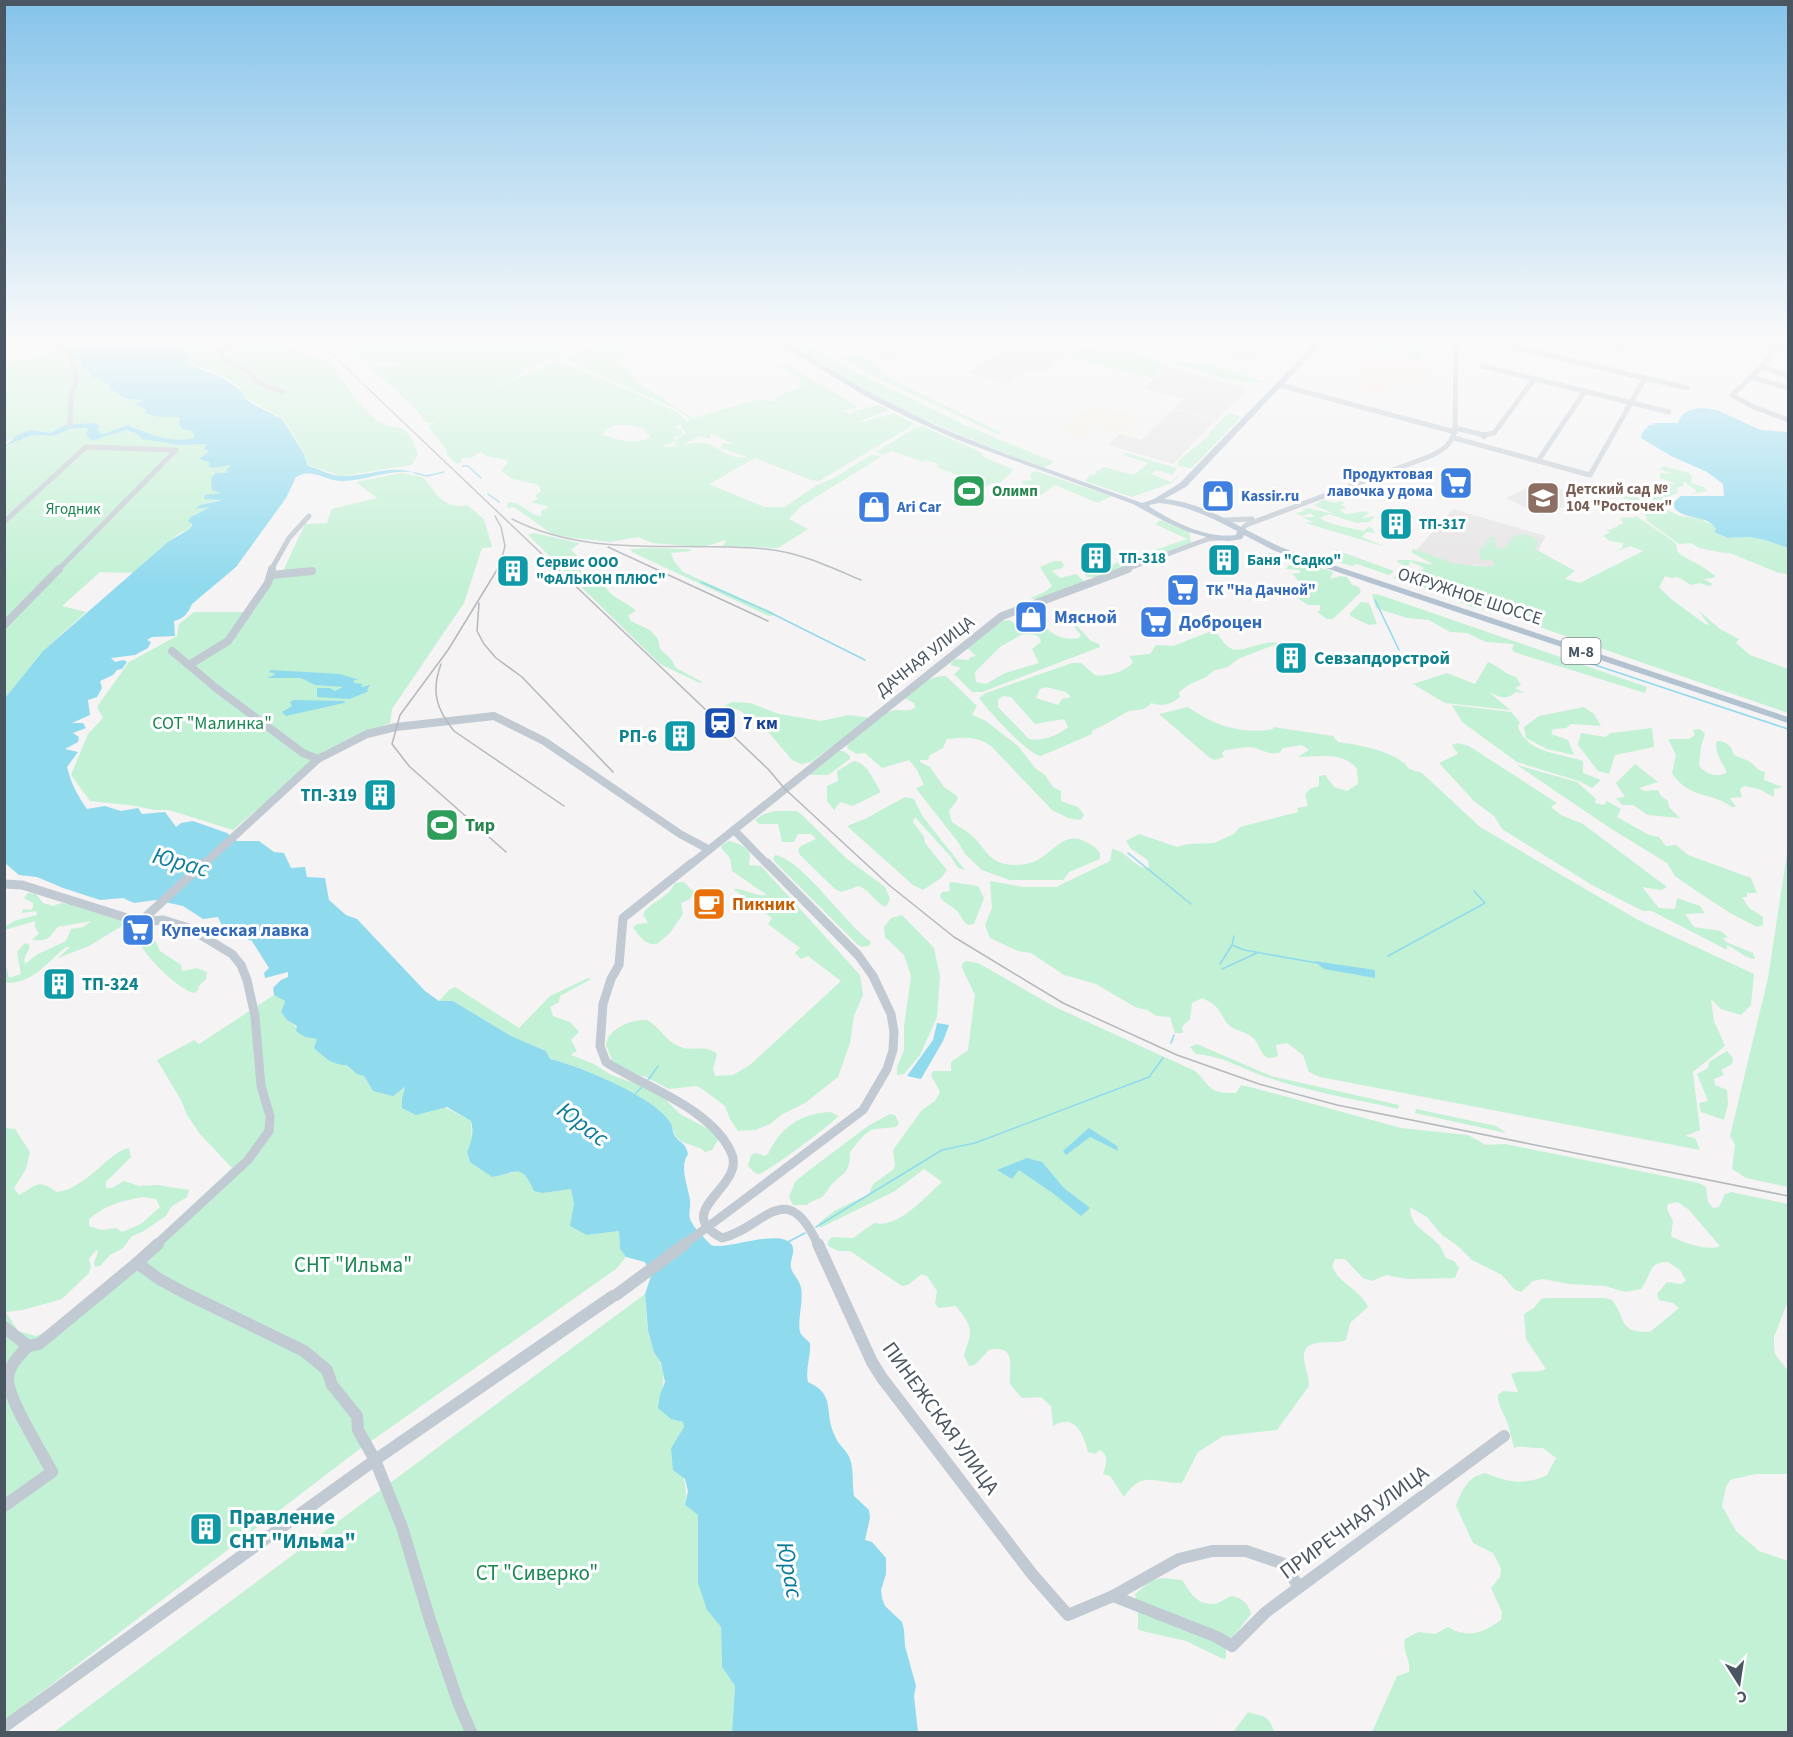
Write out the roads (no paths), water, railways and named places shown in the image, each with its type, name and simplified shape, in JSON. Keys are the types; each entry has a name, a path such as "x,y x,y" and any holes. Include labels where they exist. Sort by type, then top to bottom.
{"main road":[{"name":"ОКРУЖНОЕ ШОССЕ","path":"924,423 1028,466 1136,502 1194,531 1278,549"},
{"path":"1146,508 1145,504 1183,485 1243,423"},
{"path":"1116,495 1152,495 1183,485"},
{"path":"1183,485 1183,497 1197,510"},
{"name":"ОКРУЖНОЕ ШОССЕ","path":"1116,495 1156,500 1197,510 1224,520 1253,539 1278,549 1788,720"},
{"path":"1229,539 1239,537 1241,530"}],"street":[{"path":"1419,423 1590,475 1618,423"},
{"path":"1241,530 1246,525 1428,457 1448,447 1455,433 1455,423"},
{"path":"1455,433 1484,438 1494,434 1502,423"},
{"path":"1538,460 1563,423"},
{"path":"4,522 86,447 176,450 4,625"},
{"path":"1224,520 1238,521 1276,514"},
{"path":"189,665 228,641 271,575 273,565 288,538 309,516"},
{"path":"1194,531 1198,540 1194,545"},
{"name":"ДАЧНАЯ УЛИЦА","path":"810,1227 800,1214 785,1208 773,1209 735,1235 723,1237 714,1235 704,1224 703,1210 709,1199 734,1172 735,1163 731,1150 721,1135 668,1095 606,1062 600,1046 603,1004 611,979 619,965 623,918 1002,616 1194,545 1219,538"},
{"path":"271,575 312,572"},
{"path":"172,651 303,753 318,759"},
{"path":"143,919 318,759 350,741 387,728 494,716 544,741 680,834 708,849"},
{"path":"4,1727 375,1460 614,1295 863,1110 880,1087 893,1056 894,1036 890,1006 873,975 858,956 734,830"},
{"path":"4,884 22,885 143,919 176,922 232,954 240,966 252,1004 262,1088 271,1120 270,1128 260,1146 248,1160 137,1263 62,1327 39,1344 28,1346 13,1361 7,1380 12,1396 52,1472 4,1506"},
{"name":"ПИНЕЖСКАЯ УЛИЦА","path":"810,1227 872,1362 882,1378 1025,1565 1068,1615 1113,1596"},
{"path":"137,1263 159,1279 187,1294 304,1351 327,1370 332,1385 357,1416 358,1430 375,1460 402,1527 430,1620 471,1732"},
{"path":"4,1327 28,1346"},
{"name":"ПРИРЕЧНАЯ УЛИЦА","path":"1113,1596 1217,1637 1232,1646 1266,1612 1504,1436"},
{"path":"1113,1596 1179,1559 1212,1551 1246,1551 1284,1564 1299,1587"}],"water":[{"name":"Юрас","path":"93,423 99,425 98,431 103,434 128,425 169,439 194,438 193,431 182,429 179,423 285,423 303,452 308,466 329,474 353,476 397,470 416,473 396,472 342,481 308,473 296,477 286,498 236,567 192,604 183,617 174,621 175,636 152,637 147,640 151,642 148,648 135,655 111,658 115,662 124,660 127,662 122,669 100,681 102,688 97,697 88,700 90,715 72,723 83,723 86,728 73,733 79,737 78,742 65,749 78,752 67,767 80,799 87,809 105,806 121,811 138,808 142,814 165,812 176,827 181,823 193,821 227,833 237,841 259,841 274,852 284,853 291,868 305,867 307,877 325,878 329,900 346,915 357,919 425,991 439,1001 453,1001 511,1036 546,1051 550,1059 579,1068 615,1084 661,1112 671,1124 675,1136 687,1150 684,1171 690,1200 690,1217 696,1229 711,1245 729,1245 777,1238 786,1240 792,1245 791,1268 802,1293 800,1330 810,1343 808,1382 817,1387 826,1398 836,1439 849,1456 851,1463 854,1496 869,1510 870,1518 865,1540 872,1542 886,1558 882,1598 885,1606 902,1622 905,1646 916,1686 914,1696 918,1732 732,1732 735,1686 722,1667 721,1627 707,1610 698,1583 698,1515 685,1505 688,1491 685,1479 673,1470 671,1448 684,1427 683,1422 671,1419 658,1408 665,1382 661,1363 654,1352 648,1331 645,1294 651,1276 645,1262 626,1257 620,1249 619,1231 587,1235 570,1226 574,1204 571,1189 543,1193 534,1191 526,1176 518,1172 492,1177 470,1162 467,1152 472,1137 471,1121 447,1107 416,1115 402,1108 405,1087 393,1096 373,1091 364,1076 357,1074 346,1065 336,1064 325,1057 314,1048 317,1039 305,1037 296,1031 297,1026 287,1020 281,1012 285,1001 274,995 273,988 288,977 288,972 265,978 264,973 269,968 252,941 224,930 218,917 203,919 183,906 156,900 134,903 123,898 100,900 37,877 19,875 5,863 5,698 43,651 168,542 191,528 192,524 188,521 191,517 210,507 195,509 200,505 222,500 204,499 205,495 221,493 212,490 211,478 215,473 227,473 231,465 212,468 208,466 211,463 199,459 209,451 204,449 207,444 178,445 142,439 137,434 126,430 92,441 86,435 88,428 70,429 54,436 32,435 5,446 18,435 30,430 50,433 65,425"},
{"path":"1653,423 1746,423 1761,430 1788,432 1788,548 1749,537 1728,538 1714,532 1716,529 1708,521 1680,513 1675,509 1673,503 1681,496 1724,496 1723,484 1707,472 1671,456 1641,438 1649,425 1654,425"},
{"path":"271,670 340,674 359,680 354,680 354,683 363,684 361,686 363,687 370,685 367,690 369,691 350,699 317,697 317,688 330,688 335,691 343,687 315,685 301,678 267,678 276,674 269,672"},
{"path":"294,700 345,701 286,716 282,712 292,706 290,702"},
{"path":"1314,961 1375,970 1375,978 1324,969"},
{"path":"937,1023 949,1025 943,1041 921,1079 907,1076 933,1040"},
{"path":"1089,1128 1117,1146 1118,1151 1090,1137 1066,1155 1063,1151"},
{"path":"1027,1158 1042,1162 1064,1188 1090,1208 1081,1216 1019,1170 1012,1179 997,1170"}],"waterway":[{"path":"463,466 468,466 481,478"},
{"path":"415,473 427,476 444,472"},
{"path":"488,494 499,502"},
{"path":"701,582 769,612 865,660"},
{"path":"1375,600 1399,650"},
{"path":"1586,662 1788,729"},
{"path":"1128,853 1191,904"},
{"path":"1388,956 1485,903 1474,891"},
{"path":"1232,945 1234,936"},
{"path":"1220,964 1232,945"},
{"path":"1232,945 1244,950 1317,963"},
{"path":"1222,969 1257,953"},
{"path":"1171,1043 1174,1035"},
{"path":"816,1227 942,1150 975,1143 1149,1077 1163,1058"},
{"path":"648,1080 658,1066"},
{"path":"635,1094 642,1087"},
{"path":"788,1242 805,1233"}],"railway":[{"path":"404,423 768,769 785,789 889,885 954,937 1063,1003 1177,1055 1259,1084 1337,1105 1788,1196"},
{"path":"495,516 501,527 505,546 500,565 448,650 400,715 392,744 409,766 506,852"},
{"path":"512,519 542,531 604,544 733,547 790,553 861,580"},
{"path":"608,547 768,621"},
{"path":"479,603 477,631 484,644 496,658 522,677 613,772"},
{"path":"441,664 436,683 437,699 443,715 454,731 564,806"}],"place":[{"name":"Продуктовая лавочка у дома","path":"1456,483"},
{"name":"Олимп","path":"969,491"},
{"name":"Kassir.ru","path":"1218,496"},
{"name":"Детский сад № 104 \"Росточек\"","path":"1543,498"},
{"name":"Ari Car","path":"874,507"},
{"name":"ТП-317","path":"1396,524"},
{"name":"ТП-318","path":"1096,558"},
{"name":"Баня \"Садко\"","path":"1224,560"},
{"name":"Сервис ООО \"ФАЛЬКОН ПЛЮС\"","path":"513,571"},
{"name":"ТК \"На Дачной\"","path":"1183,590"},
{"name":"Мясной","path":"1031,617"},
{"name":"Доброцен","path":"1156,622"},
{"name":"Севзапдорстрой","path":"1291,658"},
{"name":"7 км","path":"720,723"},
{"name":"РП-6","path":"680,736"},
{"name":"ТП-319","path":"380,795"},
{"name":"Тир","path":"442,825"},
{"name":"Пикник","path":"709,904"},
{"name":"Купеческая лавка","path":"138,930"},
{"name":"ТП-324","path":"59,984"},
{"name":"Правление СНТ \"Ильма\"","path":"206,1529"}],"park label":[{"name":"Ягодник","path":"73,509"},
{"name":"СОТ \"Малинка\"","path":"212,723"},
{"name":"СНТ \"Ильма\"","path":"353,1265"},
{"name":"СТ \"Сиверко\"","path":"537,1573"}]}
